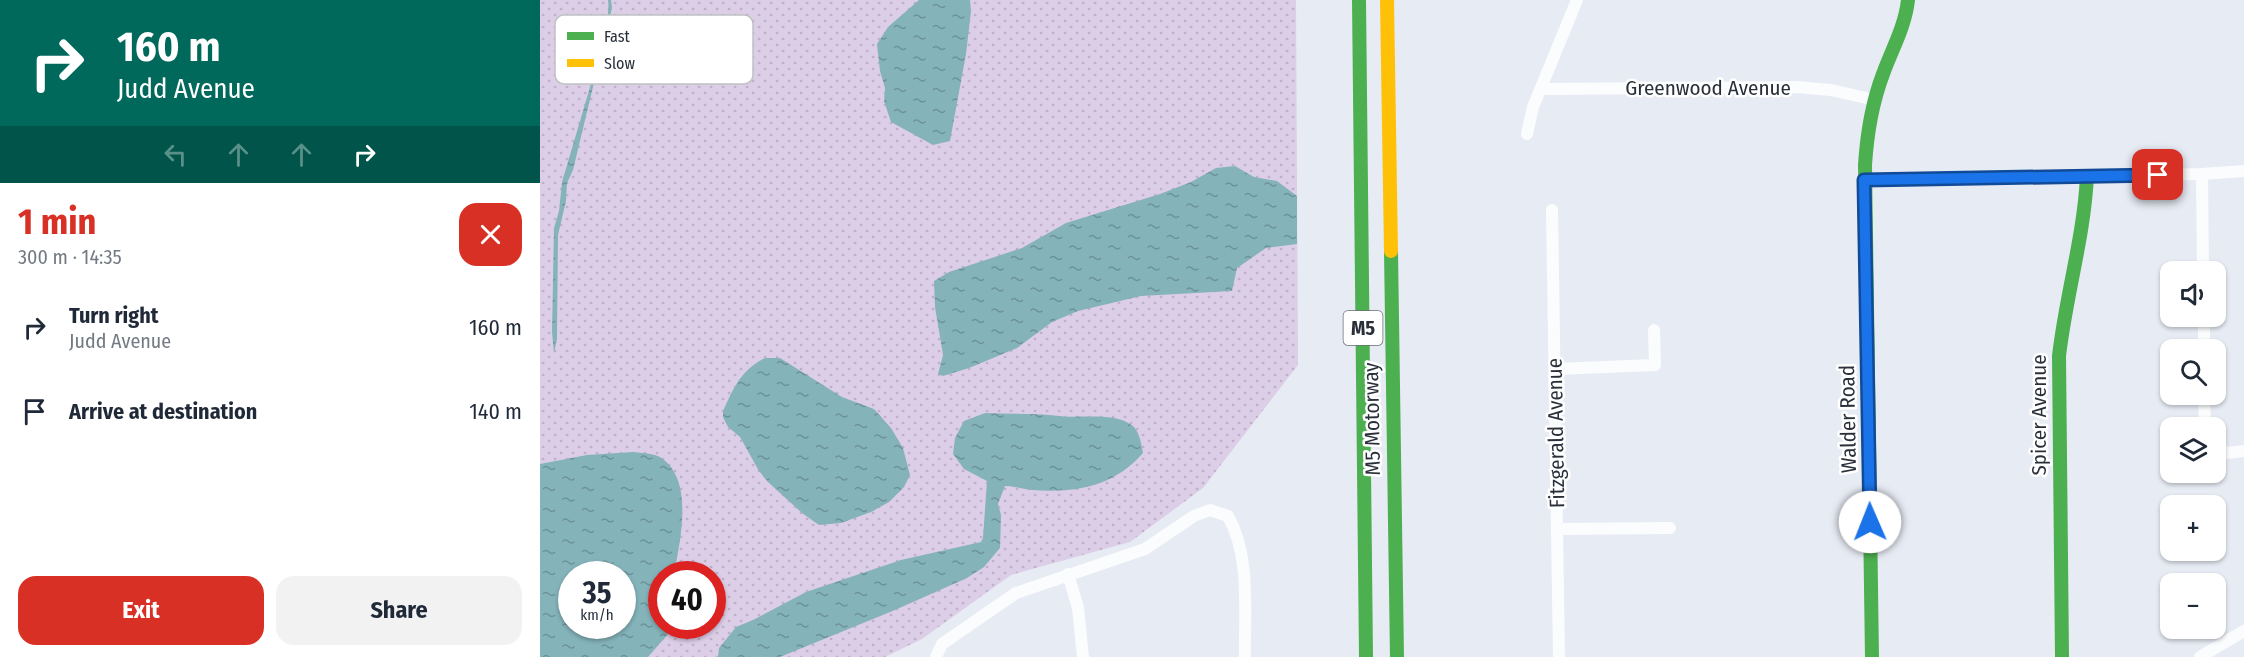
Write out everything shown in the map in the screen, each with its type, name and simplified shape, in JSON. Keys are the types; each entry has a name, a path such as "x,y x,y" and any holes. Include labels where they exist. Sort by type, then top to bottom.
{"main road":[{"name":"M5 Motorway","path":"1359,0 1366,657"},
{"name":"M5 Motorway","path":"1387,0 1397,657"},
{"name":"Walder Road","path":"1872,657 1864,180 1875,100 1905,20 1908,0"},
{"name":"Spicer Avenue","path":"2062,657 2059,356 2068,292 2085,215 2087,176"}],"street":[{"path":"1527,134 1533,107 1577,0"},
{"name":"Greenwood Avenue","path":"1541,89 1796,87 1831,90 1875,100"},
{"path":"1864,180 2202,174 2244,171"},
{"path":"2202,174 2203,261"},
{"name":"Fitzgerald Avenue","path":"1552,210 1559,657"},
{"path":"1555,369 1655,365 1654,330"},
{"path":"2226,452 2244,451"},
{"path":"936,657 942,644 1016,593 1068,574 1104,565 1145,549 1194,516 1210,510 1227,516 1236,532 1244,570 1245,657"},
{"path":"1557,529 1670,528"},
{"path":"1068,574 1078,608 1083,657"},
{"path":"2200,657 2244,631"}],"shaded area":[{"path":"540,0 1296,0 1298,365 1203,488 1130,542 1011,575 922,639 885,657 540,657"}],"water":[{"path":"608,0 611,0 610,15 608,15"},
{"path":"919,0 970,0 971,11 966,54 950,141 933,145 891,122 884,101 885,88 880,71 877,44 888,27"},
{"path":"591,84 594,84 573,170 567,183 566,201 558,235 557,339 554,353 552,332 554,228 559,211 562,182"},
{"path":"1235,166 1254,177 1277,181 1297,196 1297,244 1266,248 1237,268 1232,291 1141,296 1078,311 1052,322 1017,348 969,368 943,376 938,374 943,355 935,307 934,281 949,272 1022,248 1066,223 1160,194 1191,182 1216,168"},
{"path":"765,358 780,358 842,397 874,409 891,428 903,448 910,475 904,487 889,502 871,512 841,523 819,525 768,482 759,471 740,437 728,427 723,417 723,411 739,380 750,368"},
{"path":"985,413 1122,420 1136,429 1143,453 1119,474 1079,489 1048,491 1005,486 998,504 1001,515 1000,548 984,567 967,578 780,657 718,657 719,648 736,627 806,592 901,560 981,542 987,481 964,469 953,454 955,438 964,421"},
{"path":"633,452 660,457 671,467 678,480 681,495 679,545 676,561 648,561 648,639 664,639 648,657 540,657 540,464 587,455"}],"traffic: fast":[{"path":"1359,0 1366,657"},
{"path":"1872,657 1865,165 1873,107 1901,29 1908,0"},
{"path":"2062,657 2059,356 2082,221 2087,176"},
{"path":"1391,251 1397,657"}],"traffic: slow":[{"path":"1387,0 1391,251"}],"route":[{"path":"1870,522 1864,180 2158,175"}]}
